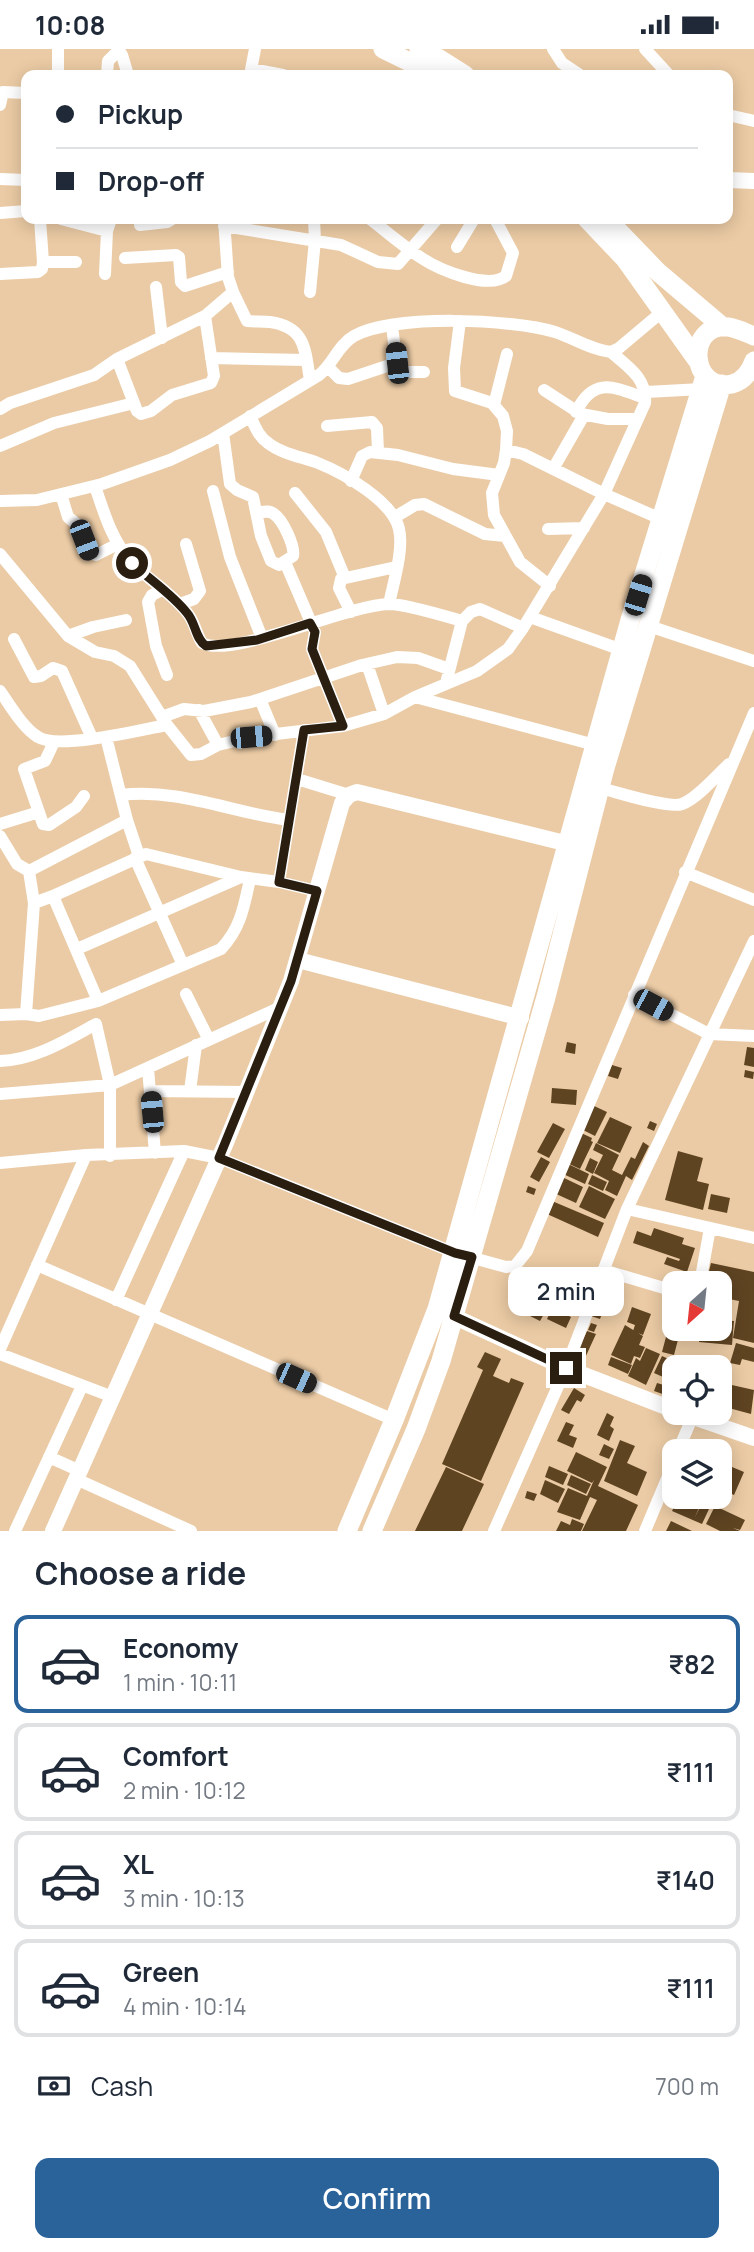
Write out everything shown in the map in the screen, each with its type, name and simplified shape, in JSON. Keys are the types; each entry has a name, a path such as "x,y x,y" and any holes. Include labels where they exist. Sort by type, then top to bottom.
{"main road":[{"path":"383,49 426,70"},
{"path":"419,49 456,70"},
{"path":"592,224 625,259 707,377 738,382 751,371"},
{"path":"612,224 658,272 747,336 754,351"},
{"path":"463,1255 521,1018 576,845 600,788 649,626 707,377 697,350 706,334 739,331"},
{"path":"347,1531 394,1420 446,1313 546,997 596,744 661,519 707,377"},
{"path":"372,1531 416,1429 441,1361 446,1313"}],"street":[{"path":"58,49 58,70"},
{"path":"251,70 255,49"},
{"path":"552,49 562,63 572,70"},
{"path":"107,70 108,61 118,50 126,70"},
{"path":"649,51 665,70"},
{"path":"0,105 3,92 21,93"},
{"path":"733,116 754,121"},
{"path":"0,179 21,180"},
{"path":"733,180 754,181"},
{"path":"0,213 21,212"},
{"path":"0,274 38,272 42,269 40,224"},
{"path":"140,225 149,224"},
{"path":"224,224 228,272 233,292 247,321 276,323 301,337 310,380"},
{"path":"228,224 278,237 341,245 392,264 402,261 432,224"},
{"path":"310,292 314,224"},
{"path":"378,224 424,260 474,280 502,279 506,276 513,253 498,224"},
{"path":"457,247 471,224"},
{"path":"105,274 109,225"},
{"path":"125,258 176,255 179,257 181,282 185,286 228,272"},
{"path":"43,262 76,263"},
{"path":"156,287 162,338"},
{"path":"0,409 94,375 117,359 205,316 233,292"},
{"path":"611,352 663,311"},
{"path":"117,359 137,411 145,414 172,395 211,383 214,376 205,316"},
{"path":"0,501 37,500 95,486 170,460 223,433 329,368 340,349 353,336 373,328 443,320 554,332 611,352 643,383 645,395 637,419 604,494 550,586 508,649 477,671 415,697 384,714 343,726 251,737 191,755 164,721 130,666 114,656 95,652 68,636 0,554"},
{"path":"460,321 454,368 456,391 494,405 503,416 507,431 506,450 492,493 492,506 520,562 550,586"},
{"path":"392,326 397,367 403,372 424,372"},
{"path":"494,405 507,354"},
{"path":"211,358 307,360"},
{"path":"329,368 339,378 348,379 397,363"},
{"path":"553,469 580,413 583,397 590,391 598,388 621,389 645,395 707,377"},
{"path":"544,390 580,413 608,419 637,419"},
{"path":"0,446 54,423 134,403"},
{"path":"250,416 258,434 272,446 321,464 351,481 386,506 395,517 400,538 389,604"},
{"path":"327,426 372,422 377,428 378,452"},
{"path":"223,433 230,484 253,497 264,545 271,561 279,565 295,553 292,541 274,514 257,513"},
{"path":"506,450 523,454 661,519"},
{"path":"351,481 362,456 370,452 453,469 499,475"},
{"path":"95,486 111,533 118,544 132,563 180,604 206,646 262,638 389,604 462,621"},
{"path":"213,491 230,557 262,638"},
{"path":"295,493 326,532 345,577"},
{"path":"61,494 68,517 79,526 89,553 96,555 118,544"},
{"path":"395,517 415,505 424,504 485,534 505,536"},
{"path":"548,529 584,528"},
{"path":"180,604 194,599 200,591 186,544"},
{"path":"285,562 315,632 312,649 343,726"},
{"path":"351,612 339,588 341,579 396,567"},
{"path":"162,590 152,595 148,602 156,646 167,675"},
{"path":"446,683 462,621 471,612 480,609 622,650"},
{"path":"68,636 126,620"},
{"path":"649,626 754,660"},
{"path":"14,639 34,677 53,668 62,671 92,738"},
{"path":"0,691 5,707 39,738 54,742 106,737 164,721 184,709 213,710 260,699 367,664 408,657 449,669"},
{"path":"367,664 384,714"},
{"path":"415,697 596,744"},
{"path":"260,699 275,735"},
{"path":"199,710 218,745"},
{"path":"1,1166 86,1155 184,1151 219,1158 463,1255 506,1267 515,1266 521,1261 754,713"},
{"path":"279,882 304,730"},
{"path":"106,737 137,857 183,965"},
{"path":"54,742 45,761 24,769 43,824 49,825 76,807 84,796"},
{"path":"600,788 668,805 681,805 734,759"},
{"path":"297,779 349,795"},
{"path":"53,1531 219,1158 281,1007 298,960 341,803 357,792 576,845"},
{"path":"121,795 158,794 191,799 261,817 289,820"},
{"path":"1,821 39,812"},
{"path":"29,871 127,820"},
{"path":"0,836 18,864 29,871 34,903 26,1014"},
{"path":"34,903 146,854 245,878 279,882 317,891"},
{"path":"685,873 754,901"},
{"path":"77,949 245,878"},
{"path":"0,1015 39,1016 93,1002 221,949 241,921 245,878"},
{"path":"53,896 77,949 93,1002 110,1084 110,1156"},
{"path":"494,1531 566,1368 627,1209 754,941"},
{"path":"298,960 521,1018"},
{"path":"186,994 209,1039"},
{"path":"634,995 709,1034 754,1035"},
{"path":"0,1094 110,1084 281,1007"},
{"path":"0,1062 15,1061 47,1050 96,1024"},
{"path":"190,1091 196,1045"},
{"path":"148,1067 155,1153"},
{"path":"150,1091 246,1092"},
{"path":"116,1300 184,1151"},
{"path":"0,1349 86,1155"},
{"path":"627,1209 754,1238"},
{"path":"702,1271 710,1228"},
{"path":"37,1265 394,1420"},
{"path":"603,1270 662,1287"},
{"path":"446,1313 566,1368 662,1405"},
{"path":"0,1355 113,1397"},
{"path":"15,1531 82,1386"},
{"path":"716,1425 754,1438"},
{"path":"49,1457 78,1475 191,1531"},
{"path":"645,1531 662,1491"}],"building":[{"path":"567,1042 576,1044 575,1054 565,1052"},
{"path":"747,1047 754,1048 754,1067 744,1065"},
{"path":"612,1065 622,1068 618,1079 608,1076"},
{"path":"745,1070 754,1072 753,1079 744,1077"},
{"path":"552,1088 577,1090 576,1105 551,1103"},
{"path":"592,1105 607,1112 595,1136 581,1129"},
{"path":"610,1117 632,1127 620,1153 597,1143"},
{"path":"650,1121 657,1124 654,1131 647,1128"},
{"path":"553,1123 565,1129 549,1158 537,1152"},
{"path":"579,1132 592,1138 593,1142 580,1169 565,1162"},
{"path":"643,1142 649,1146 632,1180 626,1176 617,1196 605,1190 609,1181 594,1173 603,1155 593,1150 596,1143 619,1155 612,1170 622,1175 631,1157 635,1159"},
{"path":"678,1151 703,1158 697,1181 709,1184 703,1210 665,1200"},
{"path":"541,1157 550,1162 539,1182 530,1177"},
{"path":"590,1158 598,1162 593,1174 585,1170"},
{"path":"566,1163 589,1174 585,1184 561,1173"},
{"path":"592,1175 607,1182 603,1191 588,1184"},
{"path":"562,1177 583,1187 576,1203 554,1193"},
{"path":"528,1186 536,1189 534,1195 526,1192"},
{"path":"589,1186 615,1199 605,1219 579,1207"},
{"path":"711,1194 730,1198 727,1213 708,1209"},
{"path":"552,1201 604,1223 598,1237 547,1214"},
{"path":"654,1228 684,1238 682,1244 695,1248 687,1271 664,1264 667,1257 679,1261 680,1259 633,1243 637,1231 651,1236"},
{"path":"711,1263 754,1272 754,1343 733,1338 739,1301 732,1300 732,1271 709,1271"},
{"path":"534,1297 549,1305 540,1321 526,1314"},
{"path":"632,1307 651,1314 643,1335 633,1331 635,1325 627,1322"},
{"path":"552,1308 571,1317 566,1328 547,1319"},
{"path":"594,1308 603,1311 600,1319 591,1316"},
{"path":"734,1321 732,1345 699,1342 732,1341"},
{"path":"591,1323 597,1325 594,1332 588,1330"},
{"path":"625,1325 643,1336 639,1345 645,1347 640,1358 634,1356 631,1364 611,1355"},
{"path":"587,1331 596,1334 585,1358 576,1354"},
{"path":"665,1341 678,1341 674,1355 662,1352"},
{"path":"736,1343 754,1348 754,1362 742,1359 740,1365 732,1363"},
{"path":"646,1348 660,1354 646,1385 628,1376 636,1358 640,1361"},
{"path":"485,1352 501,1359 493,1376 509,1383 511,1378 524,1383 481,1481 442,1464 483,1370 477,1367"},
{"path":"662,1356 662,1376 654,1373"},
{"path":"611,1357 632,1365 628,1374 608,1365"},
{"path":"657,1383 662,1384 662,1394 654,1391"},
{"path":"732,1385 754,1390 751,1414 732,1409"},
{"path":"574,1388 585,1395 581,1402 577,1400 569,1414 561,1410"},
{"path":"607,1413 614,1417 610,1426 614,1429 609,1441 597,1435"},
{"path":"566,1422 574,1425 569,1435 577,1438 573,1448 557,1441"},
{"path":"620,1440 635,1446 627,1463 647,1472 637,1496 604,1481"},
{"path":"604,1444 614,1449 609,1459 599,1455"},
{"path":"576,1452 607,1467 598,1486 638,1505 626,1531 582,1531 597,1500 590,1497 580,1520 557,1512 568,1488 587,1496 594,1480 592,1483 567,1471"},
{"path":"549,1466 568,1474 563,1485 545,1477"},
{"path":"446,1467 484,1484 462,1531 415,1531"},
{"path":"732,1467 744,1472 734,1495 732,1494"},
{"path":"571,1475 591,1484 586,1494 567,1485"},
{"path":"545,1480 565,1489 558,1503 540,1494"},
{"path":"527,1491 537,1494 534,1501 525,1498"},
{"path":"698,1509 695,1517 699,1509 709,1509 702,1524 672,1511"},
{"path":"714,1509 721,1509 745,1520 740,1530 733,1528 740,1531 720,1531 706,1524"},
{"path":"572,1519 584,1524 581,1531 556,1531 561,1521 570,1525"},
{"path":"671,1521 692,1531 666,1531"}],"route":[{"path":"132,563 185,610 206,646 257,640 310,623 315,632 312,649 343,726 304,730 279,882 317,891 291,981 219,1158 455,1253 472,1257 454,1316 566,1368"}]}
